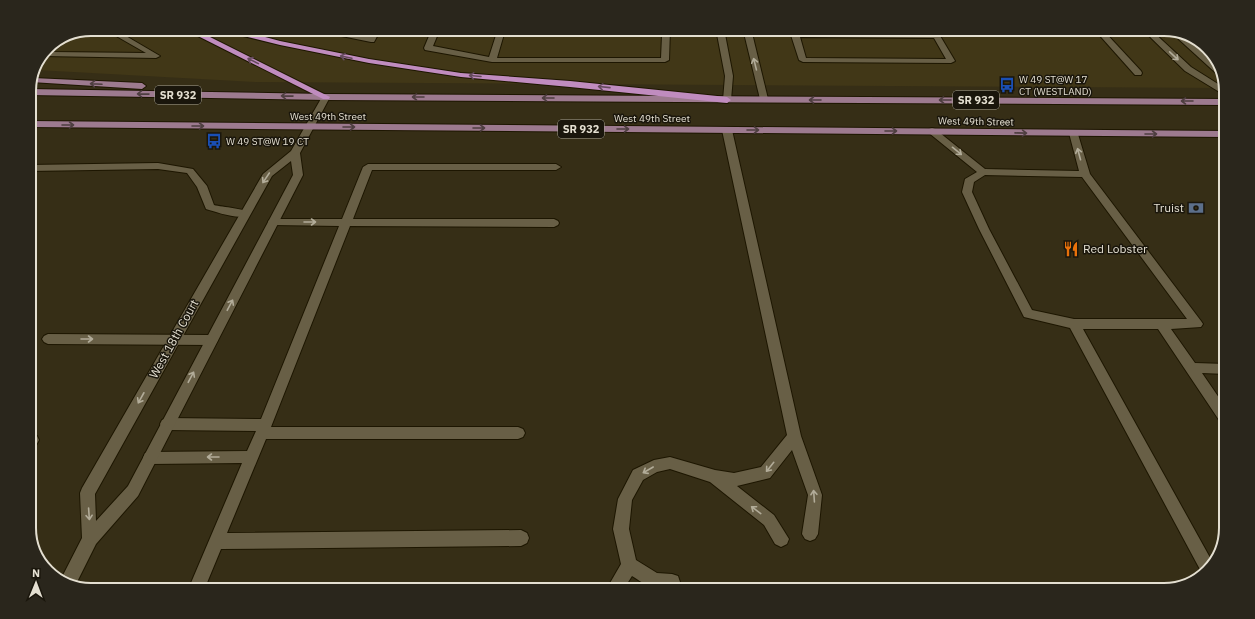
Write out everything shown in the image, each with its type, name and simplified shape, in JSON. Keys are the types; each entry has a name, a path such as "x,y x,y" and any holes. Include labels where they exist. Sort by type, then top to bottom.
{"highway":[{"path":"202,36 326,97"},
{"path":"253,36 369,62 461,75 570,84 726,100"}],"main road":[{"path":"37,80 156,87 204,95"},
{"name":"West 49th Street","path":"36,92 326,97 1219,102"},
{"name":"West 49th Street","path":"36,124 932,131 1074,134 1219,134"}],"street":[{"path":"50,54 156,56 120,36"},
{"path":"351,36 371,40 373,36"},
{"path":"433,36 428,48 492,60 665,60 666,36"},
{"path":"492,60 500,36"},
{"path":"721,36 729,76 726,100"},
{"path":"749,36 764,100"},
{"path":"795,36 803,60 950,61 936,36"},
{"path":"1104,36 1138,73"},
{"path":"1153,36 1188,69 1219,89"},
{"path":"1186,41 1212,65"},
{"name":"West 18th Court","path":"90,539 87,493 268,174 295,153 326,97"},
{"path":"727,130 794,436 815,495 810,534"},
{"path":"932,131 983,172"},
{"path":"1074,134 1085,174 1197,324 1074,324 1028,314 984,229 967,192 969,181 983,172 1085,174"},
{"path":"70,579 90,539 133,491 298,175 295,153"},
{"path":"36,168 158,166 190,171 202,186 210,207 230,212 245,213"},
{"path":"199,583 264,429 368,167 556,166"},
{"path":"273,222 554,223"},
{"path":"1074,324 1205,564"},
{"path":"1161,324 1219,410"},
{"path":"48,340 212,340"},
{"path":"1191,368 1219,369"},
{"path":"167,424 264,429 518,433"},
{"path":"618,583 629,566 620,529 625,499 638,475 654,466 670,463 715,477 734,480 765,473 794,436"},
{"path":"150,458 252,457"},
{"path":"715,477 769,520 781,539"},
{"path":"217,541 521,538"},
{"path":"629,566 655,580 672,582"}],"shaded area":[{"path":"91,36 1164,36 1182,39 1195,45 1210,60 1216,73 1219,88 255,82 41,70 45,60 60,45 80,37"}],"place":[{"name":"W 49 ST@W 17 CT (WESTLAND)","path":"1007,85"},
{"name":"W 49 ST@W 19 CT","path":"214,141"},
{"name":"Truist","path":"1196,208"},
{"name":"Red Lobster","path":"1071,249"}]}
